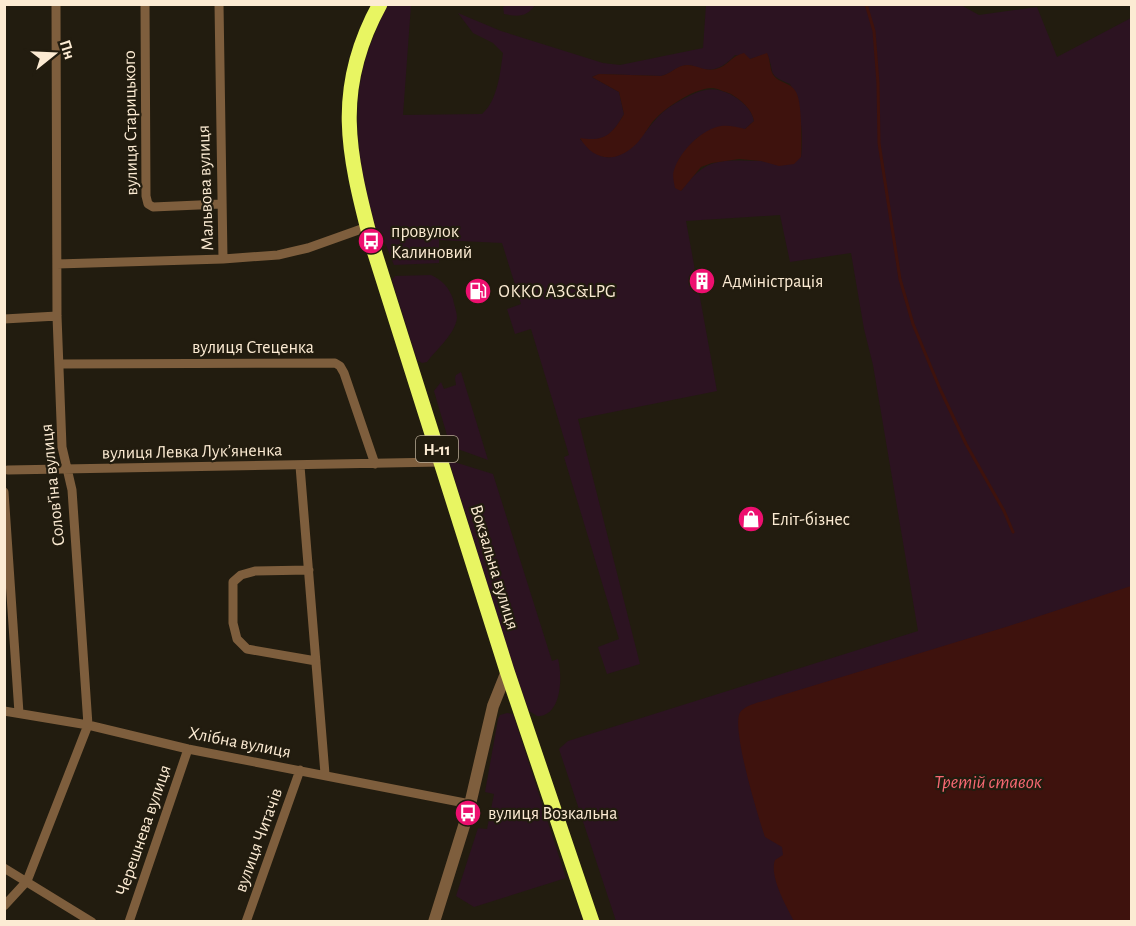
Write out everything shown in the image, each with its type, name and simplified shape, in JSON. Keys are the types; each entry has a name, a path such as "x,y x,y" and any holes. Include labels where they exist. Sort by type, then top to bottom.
{"main road":[{"name":"Н-11","path":"367,227 352,168 348,128 349,101 356,63 380,4"},
{"name":"Вокзальна вулиця","path":"367,227 507,670"},
{"name":"Н-11","path":"507,670 592,921"}],"street":[{"name":"Соловʼїна вулиця","path":"4,906 27,881 88,725 72,490 62,447 57,316 56,4"},
{"name":"вулиця Старицького","path":"145,4 146,196 148,204 153,207 220,204"},
{"name":"Мальвова вулиця","path":"219,4 220,204 223,259 278,255 308,248 367,227"},
{"path":"57,264 223,259"},
{"path":"4,319 57,316"},
{"name":"вулиця Стеценка","path":"60,364 335,363 344,373 375,464"},
{"name":"вулиця Левка Лукʼяненка","path":"6,472 441,462"},
{"path":"300,466 325,774"},
{"path":"4,492 19,713"},
{"path":"309,570 255,571 241,575 233,582 233,623 237,639 248,649 316,661"},
{"path":"434,921 470,804 493,706 507,670"},
{"name":"Хлібна вулиця","path":"4,711 88,725 188,749 470,804"},
{"name":"Черешнева вулиця","path":"129,921 188,749"},
{"name":"вулиця Читачів","path":"246,921 300,770"},
{"path":"4,868 92,921"}],"shaded area":[{"path":"508,4 535,5 525,14 514,16 504,14 503,7"},
{"path":"959,4 979,15 1037,7 1057,57 1131,18 1131,921 616,921 559,749 568,741 918,631 873,365 864,329 851,253 790,262 780,215 686,221 717,391 578,419 640,664 607,674 598,647 619,639 564,457 569,455 531,329 515,334 507,309 521,304 502,243 439,240 439,263 394,265 386,245 379,239 368,200 358,140 358,99 365,60 387,5 411,5 403,115 482,114 492,101 503,53 493,43 473,33 458,13 501,31 603,63 620,65 703,48 706,5","holes":["767,54 774,75 790,84 799,111 801,157 715,163 698,172 681,191 679,159 697,138 745,129 754,121 742,102 730,94 715,89 696,93 669,107 640,139 619,155 602,156 580,139 607,136 624,114 619,92 592,77 599,74 661,76 688,65 702,69 716,69 735,55 750,59"]},
{"path":"431,275 447,287 453,299 457,318 445,342 427,362 422,363 417,360 392,280 395,276"},
{"path":"461,372 488,460 455,448 449,442 434,391 441,382 444,389 456,385 456,375"},
{"path":"451,461 493,474 552,661 558,659 560,689 558,697 551,710 544,715 537,716 529,711 509,654 450,464"},
{"path":"513,714 566,878 474,907 456,896 478,828 487,829 494,794 485,792 498,719 500,715"}],"water":[{"path":"744,53 750,59 767,53 774,76 791,86 796,92 800,113 801,157 794,164 779,166 761,161 739,159 712,163 701,167 681,191 675,188 673,174 677,163 686,149 699,136 721,126 745,129 754,121 748,109 739,99 713,88 697,91 670,106 656,118 636,144 619,155 604,157 598,155 591,151 580,138 601,138 611,132 624,114 619,92 592,77 599,74 661,76 680,66 687,65 712,70 724,66 736,56"},
{"name":"Третій ставок","path":"1131,586 1131,921 794,921 779,891 774,874 775,860 783,855 782,847 765,837 746,772 739,733 738,719 741,711 758,702 1009,626"}],"waterway":[{"path":"866,4 874,31 879,143 900,279 913,324 940,389 966,444 1004,511 1013,532"}],"place":[{"name":"провулок Калиновий","path":"371,241"},
{"name":"Адміністрація","path":"702,281"},
{"name":"ОККО АЗС&LPG","path":"478,291"},
{"name":"Еліт-бізнес","path":"751,519"},
{"name":"вулиця Возкальна","path":"468,813"}]}
